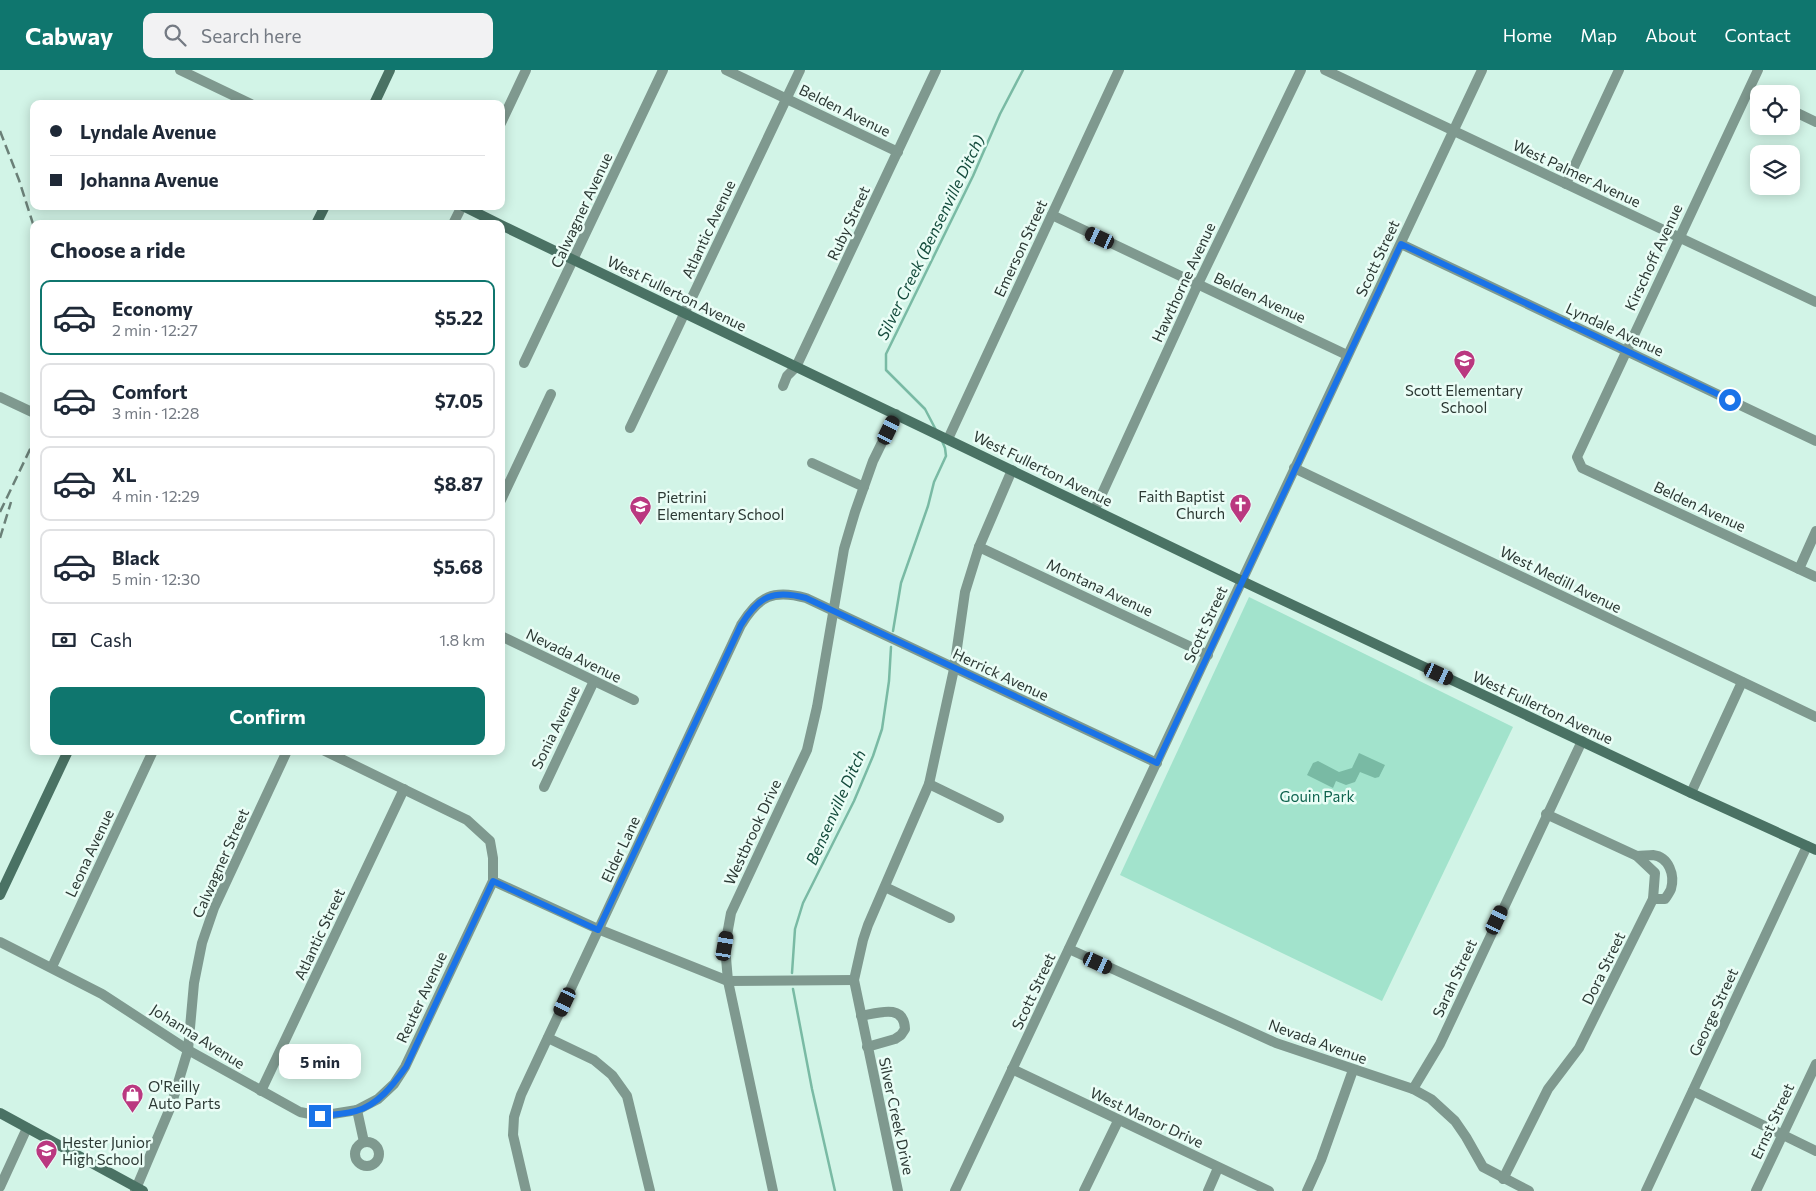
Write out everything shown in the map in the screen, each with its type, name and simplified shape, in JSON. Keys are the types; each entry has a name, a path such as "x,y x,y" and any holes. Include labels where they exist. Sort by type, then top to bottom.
{"street":[{"path":"180,70 243,100"},
{"path":"376,100 390,70"},
{"path":"505,115 526,70"},
{"name":"Calwagner Avenue","path":"524,363 663,70"},
{"name":"Belden Avenue","path":"726,70 898,152"},
{"name":"Atlantic Avenue","path":"630,428 800,70"},
{"name":"Ruby Street","path":"783,386 787,376 796,367 936,70"},
{"name":"Emerson Street","path":"947,438 1119,70"},
{"name":"Hawthorne Avenue","path":"1095,509 1198,284 1301,70"},
{"name":"West Palmer Avenue","path":"1325,70 1816,302"},
{"name":"Scott Street","path":"955,1191 1482,70"},
{"path":"1566,184 1619,70"},
{"name":"Kirschoff Avenue","path":"1577,457 1758,70"},
{"path":"1800,114 1816,122"},
{"name":"West Fullerton Avenue","path":"470,210 492,220"},
{"name":"Belden Avenue","path":"1052,215 1347,355"},
{"name":"West Fullerton Avenue","path":"505,226 1242,581 1811,848"},
{"name":"Lyndale Avenue","path":"1401,244 1816,441"},
{"path":"505,492 551,394"},
{"path":"0,397 30,411"},
{"name":"Westbrook Drive","path":"773,1191 728,982 725,946 731,914 807,750 817,707 844,548 873,461 896,414"},
{"name":"Belden Avenue","path":"1577,457 1582,468 1816,577"},
{"path":"812,463 864,487"},
{"name":"West Medill Avenue","path":"1294,468 1816,717"},
{"name":"Silver Creek Drive","path":"898,1191 854,980 863,940 929,784 954,668 966,592 979,547 1012,470"},
{"path":"1798,569 1816,531"},
{"name":"Montana Avenue","path":"979,547 1208,655"},
{"name":"Elder Lane","path":"526,1191 513,1135 514,1117 521,1096 741,625 750,610 773,594 784,593 806,598 834,611"},
{"name":"Herrick Avenue","path":"834,611 1157,763"},
{"name":"Nevada Avenue","path":"505,642 634,700"},
{"name":"Sonia Avenue","path":"544,787 594,681"},
{"path":"1691,793 1742,682"},
{"name":"Sarah Street","path":"1414,1089 1440,1044 1546,814 1582,741"},
{"path":"0,895 66,755"},
{"name":"Leona Avenue","path":"52,967 151,755"},
{"name":"Calwagner Street","path":"138,1190 172,1104 188,1050 194,983 202,943 214,908 285,755"},
{"path":"333,755 467,820 490,841 493,858 493,881 598,930 728,982 854,980"},
{"path":"929,784 999,818"},
{"name":"Atlantic Street","path":"261,1091 404,789"},
{"name":"Dora Street","path":"1503,1179 1548,1088 1579,1048 1654,899 1655,873 1637,856 1546,814"},
{"name":"George Street","path":"1646,1191 1811,848"},
{"path":"1637,856 1654,855 1662,858 1667,862 1673,873 1671,890 1665,898 1654,899"},
{"name":"Reuter Avenue","path":"357,1110 378,1099 394,1084 406,1067 493,881"},
{"path":"885,887 950,918"},
{"name":"Johanna Avenue","path":"0,942 102,994 188,1050 300,1112 320,1116 357,1110"},
{"name":"Nevada Avenue","path":"1069,949 1276,1043 1414,1089 1431,1099 1442,1109 1466,1137 1483,1167 1529,1191"},
{"name":"Silver Creek Drive","path":"861,1016 890,1011 897,1014 904,1023 904,1029 898,1038 868,1047"},
{"path":"548,1038 594,1060 612,1075 626,1096 650,1191"},
{"name":"Ernst Street","path":"1756,1191 1816,1064"},
{"name":"West Manor Drive","path":"1012,1069 1269,1191"},
{"path":"1306,1191 1321,1160 1353,1070"},
{"path":"1693,1091 1816,1150"},
{"path":"357,1110 364,1142"},
{"path":"0,1113 138,1190"},
{"path":"1084,1191 1118,1120"},
{"path":"0,1187 27,1128"},
{"path":"1208,1191 1218,1168"}],"green space":[{"name":"Gouin Park","path":"1249,597 1513,727 1382,1001 1120,875"}],"shaded area":[{"path":"1359,753 1385,765 1379,777 1375,778 1360,772 1355,782 1346,785 1336,781 1333,788 1307,775 1313,763 1318,761 1339,772 1352,768"}],"waterway":[{"name":"Silver Creek (Bensenville Ditch)","path":"936,430 925,409 886,370 886,354 973,176 1000,114 1023,70"},
{"name":"Silver Creek (Bensenville Ditch)","path":"893,631 901,583 928,506 934,482 946,456 942,441"},
{"name":"Bensenville Ditch","path":"792,973 795,929 803,903 854,801 882,729 889,681 891,647"},
{"name":"Bensenville Ditch","path":"793,989 812,1089 835,1191"}],"railway":[{"path":"0,131 32,220"},
{"path":"0,512 30,449"},
{"path":"0,538 11,502"}],"place":[{"name":"Scott Elementary School","path":"1464,380"},
{"name":"Faith Baptist Church","path":"1241,524"},
{"name":"Pietrini Elementary School","path":"641,525"},
{"name":"O'Reilly Auto Parts","path":"132,1114"},
{"name":"Hester Junior High School","path":"46,1170"}],"route":[{"path":"320,1116 357,1110 378,1099 394,1084 406,1067 493,881 598,930 741,625 755,605 773,594 784,593 806,598 1157,763 1401,244 1730,400"}]}
